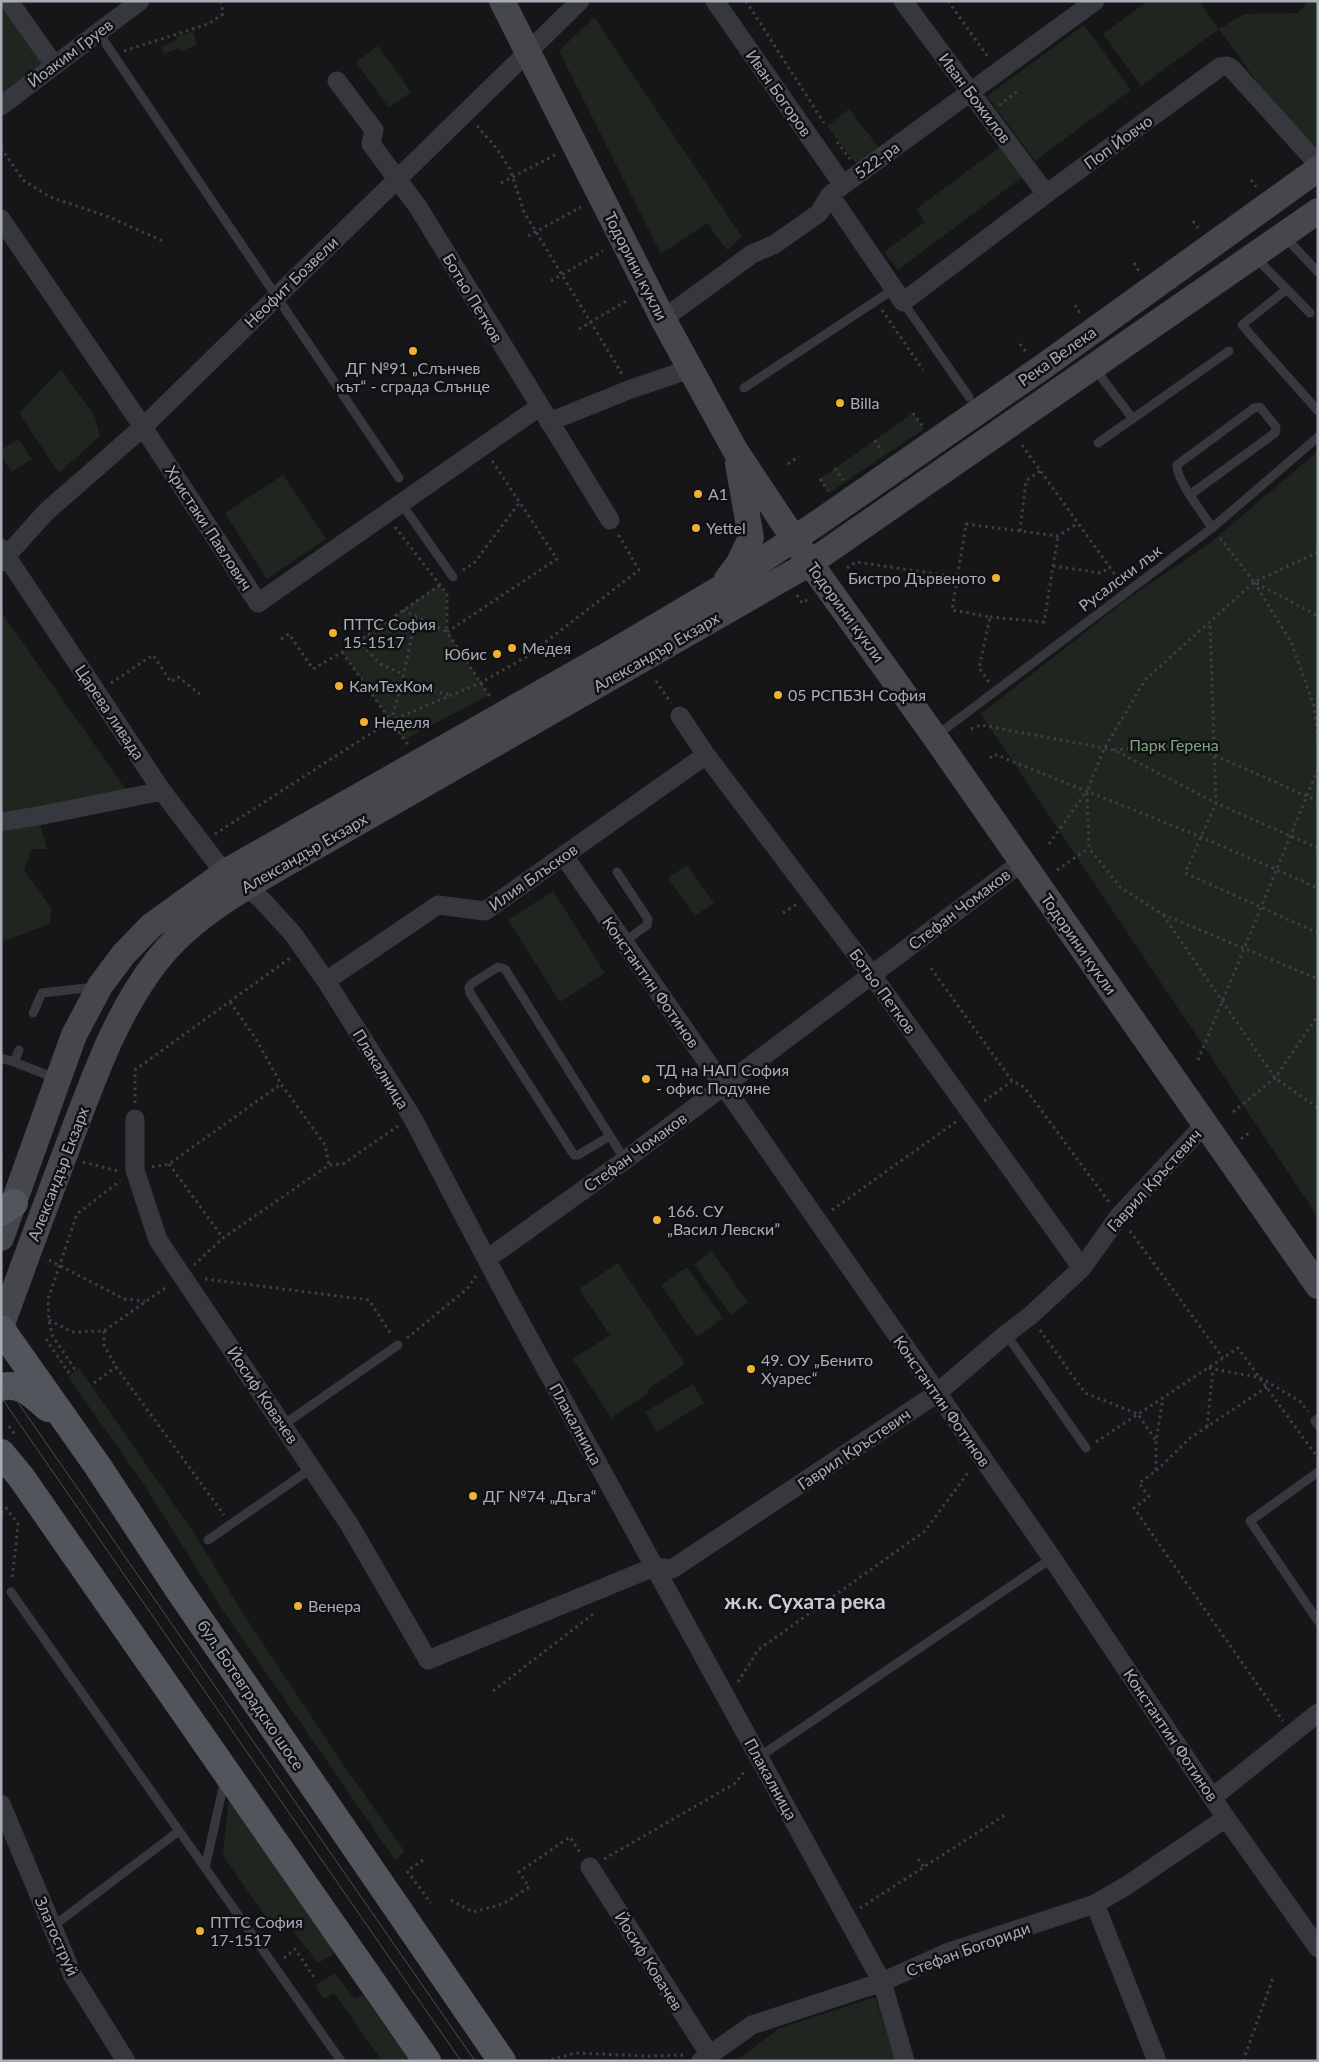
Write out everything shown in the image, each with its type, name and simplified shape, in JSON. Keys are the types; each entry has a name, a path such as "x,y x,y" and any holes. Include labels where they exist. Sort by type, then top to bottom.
{"main road":[{"name":"бул. Ботевградско шосе","path":"1,1328 502,2061"},
{"path":"1,1387 12,1385 26,1388 68,1425"},
{"path":"1,1453 11,1475 226,1772 427,2061"}],"street":[{"path":"9,1 54,65"},
{"name":"Йоаким Груев","path":"1,106 140,1"},
{"name":"Тодорини кукли","path":"502,1 663,319 736,450 810,562 935,737 1318,1286"},
{"name":"Неофит Бозвели","path":"3,556 46,512 143,427 580,1"},
{"name":"Иван Богоров","path":"714,1 836,190 899,295"},
{"name":"Иван Божилов","path":"903,1 1046,194"},
{"name":"522-ра","path":"663,319 752,254 775,244 819,213 836,190 1095,1"},
{"name":"Поп Йовчо","path":"899,295 1046,194 1220,67 1227,66 1232,69 1318,164"},
{"name":"Ботьо Петков","path":"337,81 374,130 371,144 418,207 610,520"},
{"name":"Река Велека","path":"794,539 1044,366 1318,169"},
{"name":"Река Велека","path":"810,562 1318,211"},
{"name":"Христаки Павлович","path":"1,219 143,427 258,603 482,446 544,414 690,369"},
{"path":"721,588 739,564 751,538 736,450"},
{"name":"Александър Екзарх","path":"1,1328 90,1089 122,1013 156,962 170,945 227,899 236,879 721,588 794,539"},
{"name":"Царева ливада","path":"3,556 162,791 216,862 236,879"},
{"name":"Александър Екзарх","path":"1,1238 7,1208 74,1035 100,986 123,956 151,926 810,562"},
{"name":"Ботьо Петков","path":"680,716 706,755 872,975 1082,1268"},
{"name":"Илия Блъсков","path":"326,981 438,905 485,911 706,755"},
{"path":"1,822 43,816 162,791"},
{"name":"Константин Фотинов","path":"564,856 936,1394 1052,1558 1226,1818 1318,1948"},
{"name":"Стефан Чомаков","path":"487,1259 625,1160 1022,862"},
{"name":"Плакалница","path":"236,879 262,900 292,934 326,981 412,1117 654,1567 882,1982 905,2061"},
{"name":"Йосиф Ковачев","path":"135,1119 135,1170 158,1240 349,1524 428,1660"},
{"name":"Гаврил Кръстевич","path":"428,1660 654,1567 672,1569 936,1394 1030,1316 1082,1268 1119,1216 1205,1124"},
{"path":"1213,1797 1318,1713"},
{"name":"Златоструй","path":"1,1804 73,1976 126,2061"},
{"name":"Стефан Богориди","path":"705,2058 752,2025 882,1982 949,1952 1095,1904 1126,1886 1226,1818"},
{"name":"Йосиф Ковачев","path":"590,1867 705,2058"},
{"path":"1095,1904 1157,2061"}],"lane":[{"path":"98,32 399,478"},
{"path":"1284,236 1318,272"},
{"path":"1254,256 1310,313"},
{"path":"1287,289 1242,325 1318,411"},
{"path":"899,295 969,397"},
{"name":"Поп Йовчо","path":"744,388 876,301 899,295"},
{"path":"1098,444 1229,351"},
{"path":"1093,367 1132,420"},
{"path":"1191,494 1276,433 1276,427 1260,407 1254,408 1177,465 1176,472 1212,528"},
{"name":"Русалски лък","path":"935,737 1212,528 1318,437"},
{"path":"401,503 453,577"},
{"path":"617,872 648,919 647,925 624,942"},
{"path":"610,1136 578,1155 574,1155 470,993 469,988 471,984 498,967 506,969 625,1160"},
{"path":"33,1013 42,993 100,986"},
{"path":"14,1062 19,1050"},
{"path":"1,1058 58,1079"},
{"path":"1006,1334 1086,1448"},
{"path":"283,1425 398,1345"},
{"path":"208,1540 231,1526 312,1468"},
{"path":"1318,1472 1250,1520 1318,1622"},
{"path":"759,1757 1052,1558"},
{"path":"11,1592 341,2061"},
{"path":"205,1868 226,1772"},
{"path":"51,1927 179,1831"}],"path":[{"path":"113,54 208,24 223,14 221,1"},
{"path":"746,1 826,127"},
{"path":"948,1 999,72"},
{"path":"466,112 497,149 513,177 524,212 630,389"},
{"path":"831,134 860,172"},
{"path":"1,148 23,180 50,197 109,217 165,242"},
{"path":"502,183 555,155"},
{"path":"528,236 581,207"},
{"path":"551,281 603,251"},
{"path":"579,329 628,300"},
{"path":"876,301 923,370"},
{"path":"1075,305 1083,317"},
{"path":"1020,344 1028,356"},
{"path":"913,413 924,429"},
{"path":"875,440 884,455"},
{"path":"1022,445 1127,592"},
{"path":"446,632 557,558 482,446"},
{"path":"788,464 799,456"},
{"path":"834,468 844,482"},
{"path":"1020,531 1026,481 1040,471"},
{"path":"820,479 829,493"},
{"path":"281,639 289,634 313,669 342,652 474,563 520,502"},
{"path":"385,514 447,594 446,632"},
{"path":"201,842 390,721 480,683 526,656 639,570 610,520"},
{"path":"1058,536 1044,622 990,617 952,610 966,524 1058,536 1078,523"},
{"path":"1212,528 1254,582 1291,642 1314,706 1318,739"},
{"path":"1050,844 1086,791 1104,750 1145,680 1254,582 1318,552"},
{"path":"847,568 856,562 958,577"},
{"path":"1053,566 1101,573 1110,567"},
{"path":"1254,582 1318,616"},
{"path":"796,594 802,603"},
{"path":"402,610 446,632 493,700"},
{"path":"390,721 401,686 416,617"},
{"path":"990,617 979,668 996,691"},
{"path":"1210,622 1216,803 1185,873 1318,933"},
{"path":"358,640 380,664 403,674"},
{"path":"342,652 410,749"},
{"path":"104,688 153,655 171,682 178,677 200,694"},
{"path":"656,681 680,716"},
{"path":"368,690 401,686 452,695"},
{"path":"971,729 981,725 1104,750 1187,743 1318,801"},
{"path":"1114,750 1216,803 1318,848"},
{"path":"990,758 994,754 1201,837 1318,888"},
{"path":"1198,1060 1318,769"},
{"path":"1086,791 1089,848 1120,887 1162,914 1318,980"},
{"path":"1057,870 1089,848"},
{"path":"1162,914 1275,1078 1318,1108"},
{"path":"135,1119 135,1070 303,949"},
{"path":"931,968 1012,1081 1024,1087 1223,1358"},
{"path":"230,1002 256,1040 281,1084 325,1145 329,1165"},
{"path":"1233,1112 1275,1078 1318,1015"},
{"path":"817,1221 1012,1081"},
{"path":"49,1320 72,1332 104,1331 182,1276 223,1238 329,1165 343,1164 412,1117"},
{"path":"1240,1140 1249,1133"},
{"path":"80,1161 122,1171 135,1170"},
{"path":"169,1164 223,1238"},
{"path":"182,1276 369,1300 398,1345 467,1289 487,1259"},
{"path":"49,1260 124,1299 146,1301"},
{"path":"1030,1316 1085,1393 1138,1414 1156,1441"},
{"path":"104,1331 104,1345 116,1367 231,1526"},
{"path":"46,1339 68,1372 74,1368 52,1335"},
{"path":"1086,1448 1238,1348 1318,1458"},
{"path":"94,1382 116,1367"},
{"path":"1208,1368 1260,1378 1301,1402 1317,1421"},
{"path":"1207,1427 1213,1368"},
{"path":"1267,1387 1190,1438 1139,1483 1149,1497 1134,1508 1292,1733"},
{"path":"1156,1470 1156,1441 1163,1398"},
{"path":"728,1699 758,1650 925,1531 981,1456"},
{"path":"1,1512 6,1508 18,1524 11,1592"},
{"path":"493,1691 600,1608"},
{"path":"590,1867 734,1784 759,1757"},
{"path":"846,1917 1005,1815"},
{"path":"451,1900 473,1912 503,1904 529,1887 519,1872 570,1837"},
{"path":"918,1859 924,1867"},
{"path":"423,1860 407,1870 431,1903"},
{"path":"295,1949 316,1980"},
{"path":"1243,2061 1273,1978"},
{"path":"545,2061 576,2053 705,2058"}],"green space":[{"path":"1,1 54,65 1,106"},
{"path":"1148,1 1199,1 1219,29 1141,86 1103,34"},
{"path":"1308,1 1318,1 1318,153 1311,157 1219,29 1244,14 1298,13"},
{"path":"594,17 742,237 727,250 707,223 661,254 559,51"},
{"path":"1084,25 1131,90 1035,161 987,96"},
{"path":"193,31 197,45 181,51 180,48 163,54 161,46 177,40 176,37"},
{"path":"378,46 411,92 389,108 356,62"},
{"path":"849,109 880,149 858,166 827,126"},
{"path":"1002,145 1024,176 898,270 884,252 925,222 916,209"},
{"path":"61,369 95,417 100,436 59,473 19,413"},
{"path":"913,413 924,429 829,493 820,479"},
{"path":"18,439 32,459 12,472 1,456 1,450"},
{"name":"Парк Герена","path":"1318,451 1318,1217 981,714 1122,603 1210,543"},
{"path":"283,475 326,539 267,579 225,513"},
{"path":"439,585 447,594 447,632 489,695 404,740 342,652"},
{"path":"1,612 132,798 1,822"},
{"path":"40,823 47,849 32,849 24,870 51,908 50,924 1,942 1,831"},
{"path":"687,865 714,903 695,916 668,878"},
{"path":"553,891 605,973 560,1002 508,920"},
{"path":"711,1251 748,1302 731,1315 694,1264"},
{"path":"618,1263 685,1364 647,1390 649,1393 611,1418 573,1359 610,1335 579,1289"},
{"path":"687,1267 723,1318 697,1337 661,1285"},
{"path":"79,1368 192,1530 244,1615 345,1767 405,1852 395,1860 220,1606 143,1483 68,1377"},
{"path":"693,1384 704,1403 657,1432 645,1412"},
{"path":"229,1797 336,1953 318,1963 289,1925 275,1930 223,1856"},
{"path":"335,1973 355,1999 363,1995 410,2061 382,2061 334,1993 324,1999 315,1986"},
{"path":"875,1997 896,2061 736,2061 778,2029"}],"tram line":[{"path":"1,1378 475,2061"},
{"path":"1,1397 461,2061"}],"place":[{"name":"ДГ №91 „Слънчев кът“ - сграда Слънце","path":"413,351"},
{"name":"Billa","path":"840,403"},
{"name":"A1","path":"698,494"},
{"name":"Yettel","path":"696,528"},
{"name":"Бистро Дървеното","path":"996,578"},
{"name":"ПТТС София 15-1517","path":"333,633"},
{"name":"Медея","path":"512,648"},
{"name":"Юбис","path":"497,654"},
{"name":"КамТехКом","path":"339,686"},
{"name":"05 РСПБЗН София","path":"778,695"},
{"name":"Неделя","path":"364,722"},
{"name":"ТД на НАП София - офис Подуяне","path":"646,1079"},
{"name":"166. СУ „Васил Левски”","path":"657,1220"},
{"name":"49. ОУ „Бенито Хуарес“","path":"751,1369"},
{"name":"ДГ №74 „Дъга“","path":"473,1496"},
{"name":"Венера","path":"298,1606"},
{"name":"ПТТС София 17-1517","path":"200,1931"}],"district":[{"name":"ж.к. Сухата река","path":"805,1602"}]}
